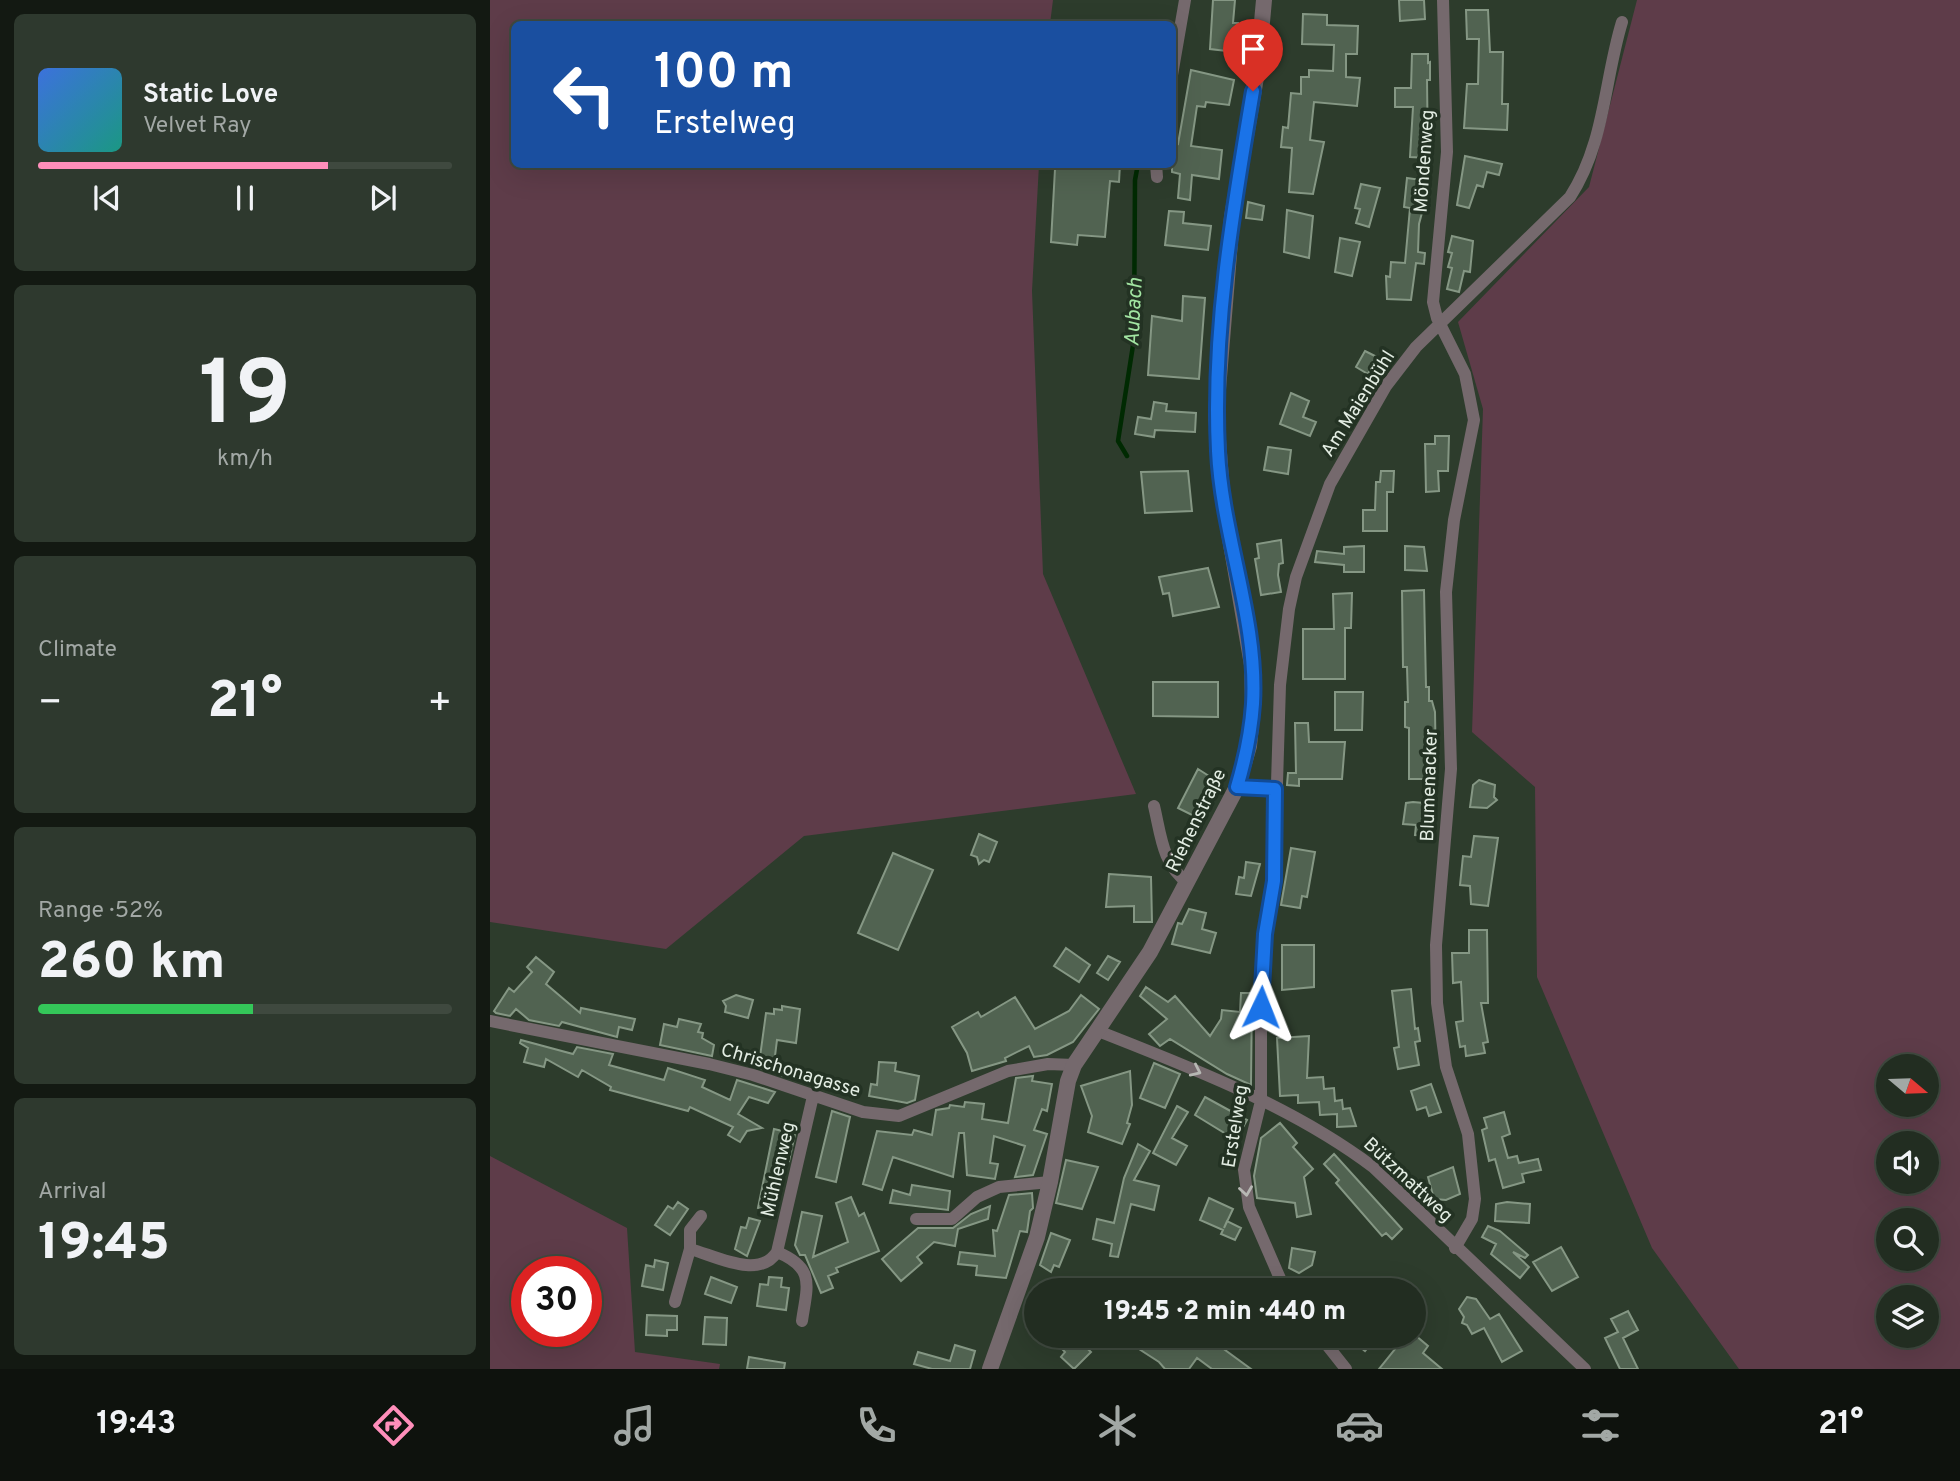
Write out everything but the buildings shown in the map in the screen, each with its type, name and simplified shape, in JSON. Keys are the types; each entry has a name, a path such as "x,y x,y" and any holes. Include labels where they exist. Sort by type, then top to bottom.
{"street":[{"path":"1176,52 1185,0"},
{"name":"Riehenstraße","path":"990,1369 1037,1237 1068,1081 1074,1065 1150,952 1188,883 1237,787 1249,746 1253,703 1252,665 1222,492 1216,414 1232,217 1258,66 1264,0"},
{"name":"Möndenweg","path":"1440,323 1433,302 1447,152 1443,0"},
{"name":"Am Maienbühl","path":"1275,789 1280,685 1289,609 1307,544 1330,484 1386,386 1416,346 1570,197 1585,175 1602,120 1614,49 1622,22"},
{"name":"Blumenacker","path":"1440,323 1465,374 1474,419 1454,520 1446,592 1451,769 1436,945 1437,1003 1446,1067 1468,1134 1475,1199 1472,1219 1455,1248"},
{"path":"1237,787 1275,789"},
{"name":"Erstelweg","path":"1275,789 1274,881 1265,934 1261,988 1261,1101 1248,1150 1245,1191 1280,1278"},
{"path":"1154,806 1165,855 1176,875 1188,883"},
{"name":"Chrischonagasse","path":"490,1021 709,1064 863,1112 899,1116 1008,1071 1048,1064 1074,1065"},
{"name":"Bützmattweg","path":"1098,1031 1185,1065 1344,1145 1364,1159 1585,1369"},
{"name":"Mühlenweg","path":"777,1252 813,1096"},
{"path":"916,1219 952,1219 977,1197 999,1187 1050,1182"},
{"path":"675,1301 690,1249 690,1230 701,1216"},
{"path":"690,1249 750,1266 765,1265 777,1252 792,1258 804,1269 808,1282 802,1321"},
{"path":"1329,1348 1346,1369"}],"shaded area":[{"path":"490,0 1053,0 1050,21 511,21 511,168 1039,168 1032,291 1043,574 1136,794 804,836 666,949 490,922"},
{"path":"1637,0 1960,0 1960,1369 1739,1369 1652,1248 1537,977 1535,787 1472,732 1483,409 1458,322 1589,187"},
{"path":"490,1156 627,1228 635,1352 720,1364 719,1369 490,1369"}],"waterway":[{"name":"Aubach","path":"1127,456 1118,441 1134,339 1137,168"}],"route":[{"path":"1253,91 1232,217 1216,414 1222,492 1252,665 1253,703 1249,746 1237,787 1275,789 1274,881 1265,934 1261,1007"}]}
